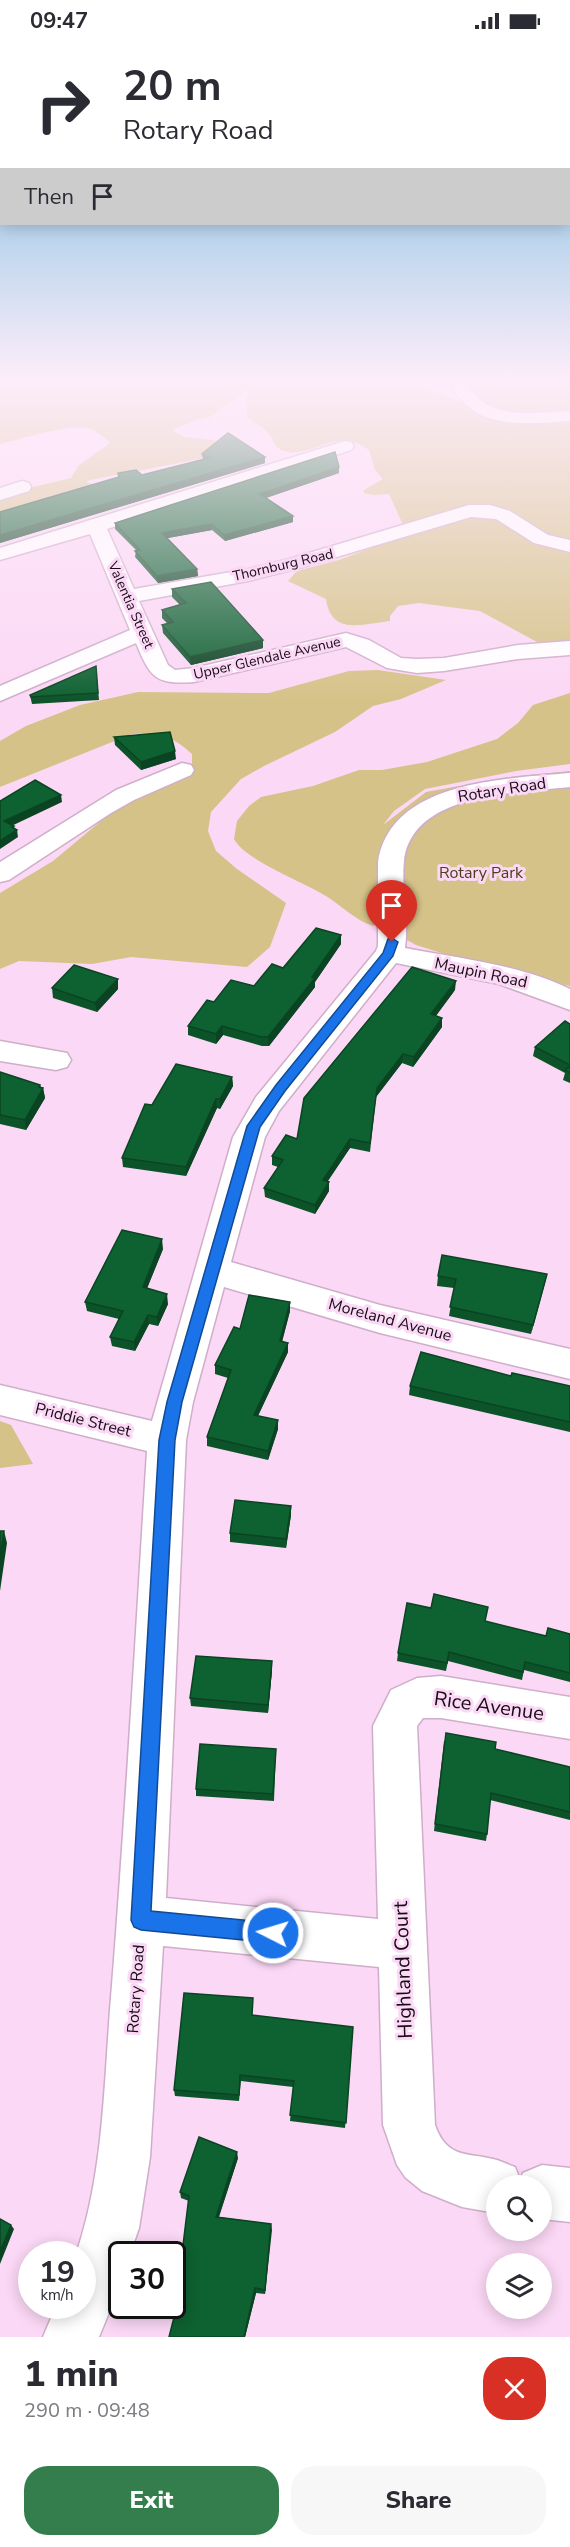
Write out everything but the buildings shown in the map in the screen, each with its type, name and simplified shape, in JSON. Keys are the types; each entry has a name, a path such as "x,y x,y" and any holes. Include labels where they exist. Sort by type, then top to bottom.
{"street":[{"path":"0,494 15,489"},
{"path":"0,554 211,489"},
{"name":"Thornburg Road","path":"127,597 248,575 296,563 469,511 490,511 503,515 541,539 570,546"},
{"name":"Valentia Street","path":"96,526 158,669 171,677"},
{"path":"0,694 143,632"},
{"name":"Upper Glendale Avenue","path":"171,677 194,675 346,640 359,642 386,662 408,666 570,648"},
{"path":"0,874 102,808 125,795 182,770"},
{"name":"Rotary Road","path":"71,2337 94,2281 112,2228 119,2193 141,1920 167,1440 174,1402 249,1137 258,1117 389,953 392,946 393,849 405,826 417,815 458,795 570,780"},
{"name":"Maupin Road","path":"389,953 557,985 570,1001"},
{"path":"0,1051 56,1060"},
{"name":"Moreland Avenue","path":"212,1270 391,1322 570,1364"},
{"name":"Priddie Street","path":"0,1400 167,1440"},
{"name":"Rice Avenue","path":"408,1701 422,1696 441,1697 570,1718"},
{"name":"Highland Court","path":"408,1701 399,1712 394,1726 410,2126 417,2149 431,2166 451,2178 466,2183 486,2185"},
{"path":"141,1920 401,1945"},
{"path":"552,2193 570,2195"}],"green space":[{"path":"25,489 82,489 0,512 0,495"},
{"path":"570,489 570,543 562,543 515,515 458,509 404,527 389,494 374,495 364,493 364,490"},
{"path":"485,517 507,524 558,549 570,552 570,642 537,642 480,611 419,603 398,606 390,616 390,621 350,625 334,618 329,611 326,599 288,581 297,571 339,560 403,536 462,518"},
{"path":"378,670 446,680 401,699 373,706 335,732 264,766 241,779 211,812 208,831 216,851 237,869 286,903 270,947 247,967 131,957 92,964 19,961 0,969 0,893 53,861 131,796 183,773 192,764 192,754 178,743 165,737 132,734 0,787 0,741 26,726 80,705 138,692 269,693 349,671"},
{"name":"Rotary Park","path":"570,693 570,764 516,771 425,789 394,811 383,825 426,792 510,777 570,771 570,986 492,969 416,945 375,922 374,926 368,924 326,896 250,855 234,839 237,821 249,806 261,797 313,786 359,770 382,770 427,762 497,739 518,723 533,705"},
{"path":"0,1421 11,1425 33,1464 0,1468"}],"route":[{"path":"273,1933 141,1920 167,1440 174,1402 253,1126 280,1088 389,953 392,942"}]}
